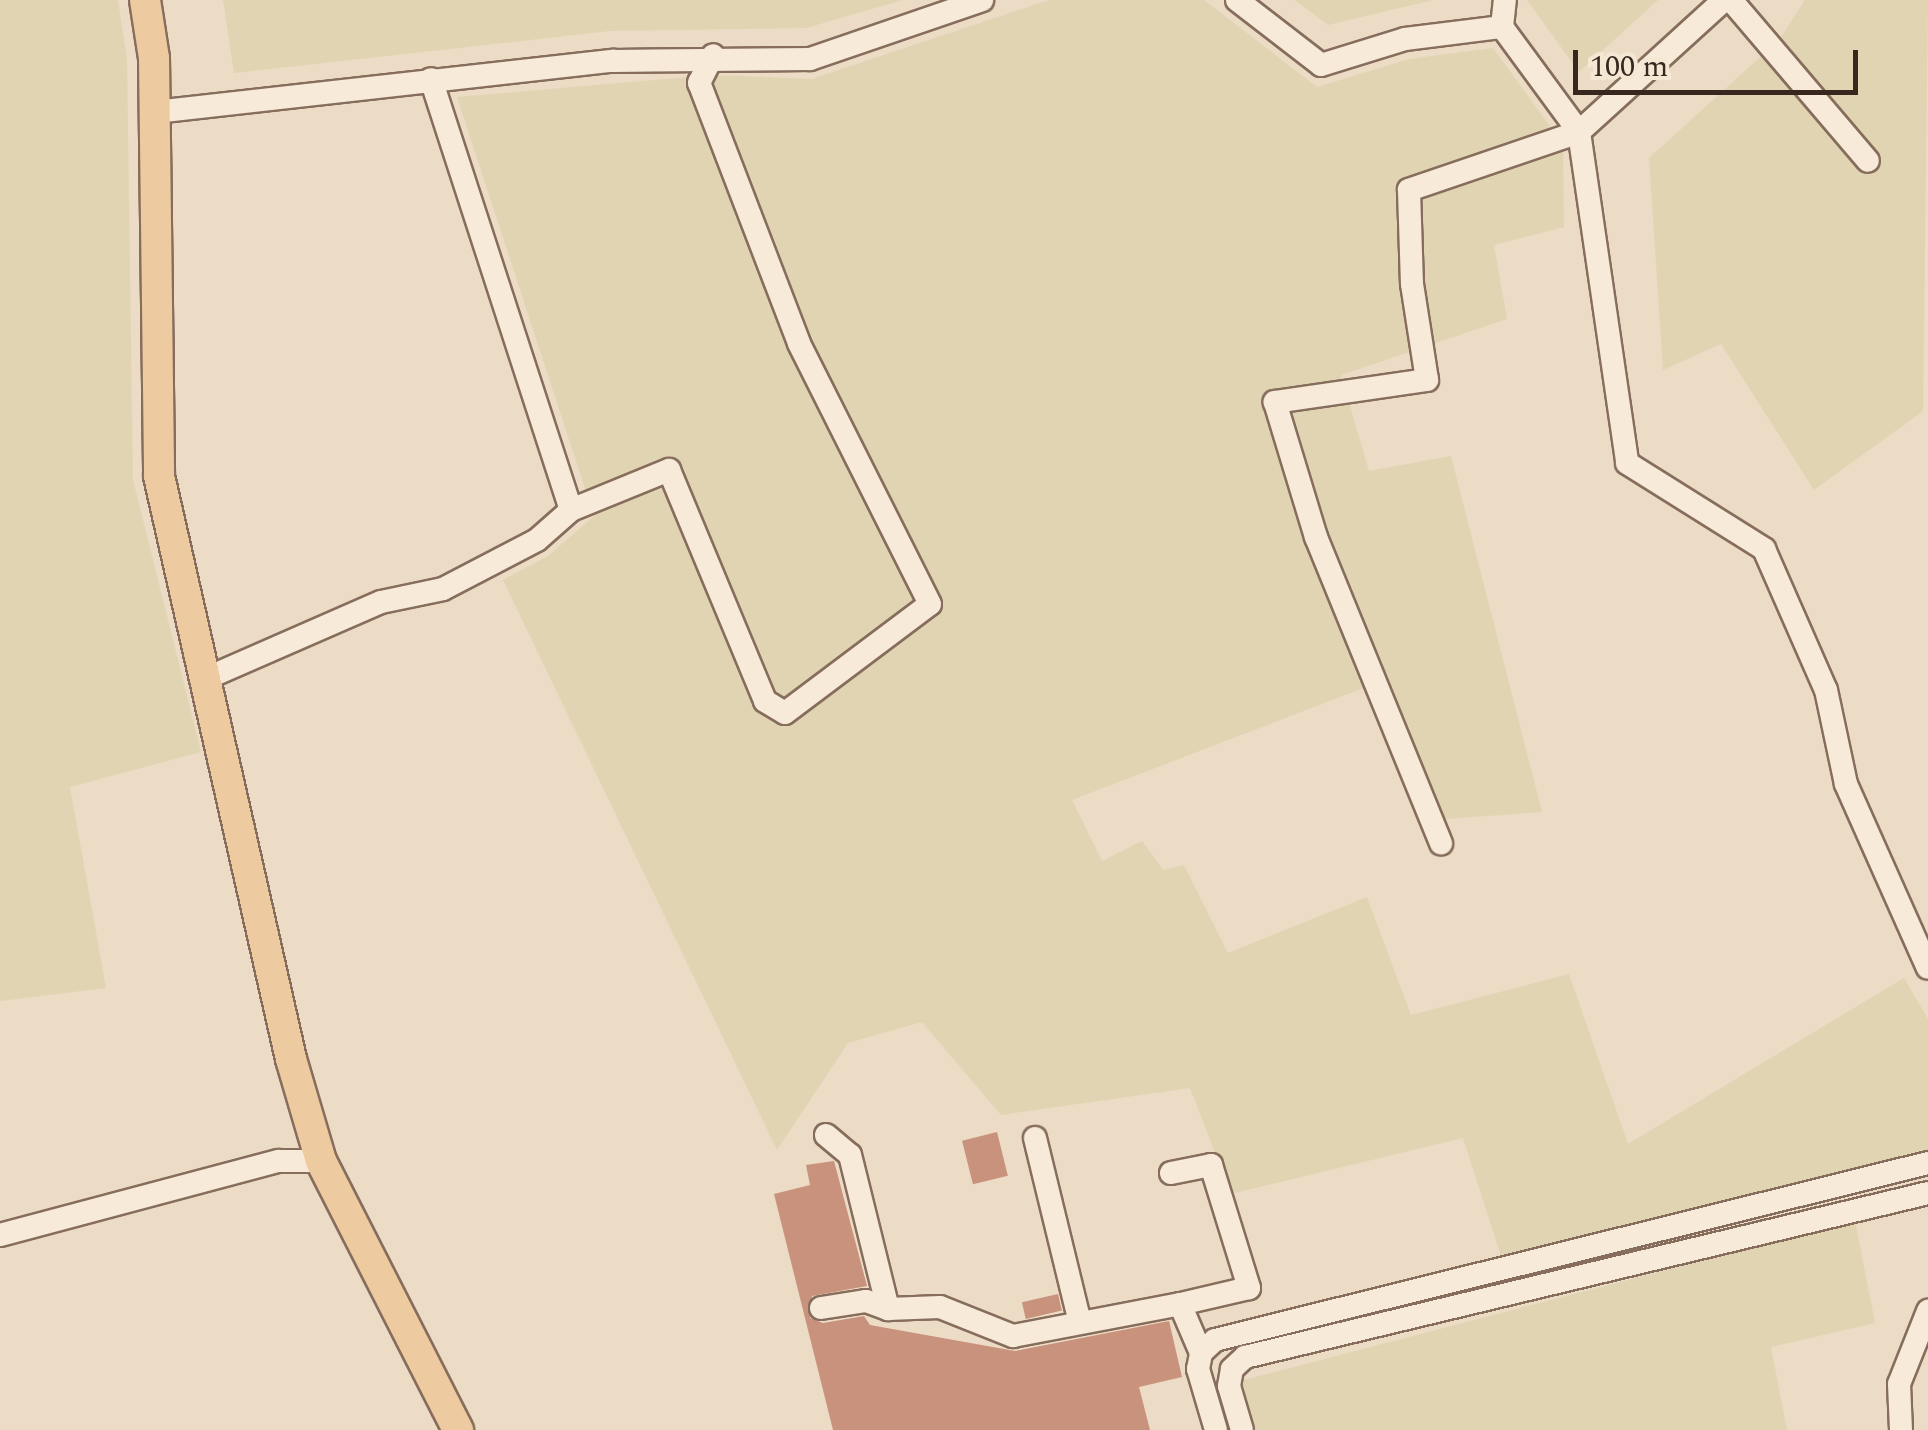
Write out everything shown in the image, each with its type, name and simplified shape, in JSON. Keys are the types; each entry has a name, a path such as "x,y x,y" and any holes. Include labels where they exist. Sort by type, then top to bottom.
{"main road":[{"path":"145,0 155,112 160,476 286,1040 321,1161 458,1430"}],"street":[{"path":"155,112 431,79 713,55 810,58 982,0"},
{"path":"1237,0 1321,65 1405,40 1502,27"},
{"path":"1505,0 1502,27 1579,132 1628,463 1764,550 1826,690 1846,784 1928,968"},
{"path":"1441,842 1316,537 1275,402 1428,380 1412,284 1408,190 1579,132 1728,0 1868,161"},
{"path":"208,678 381,602 443,589 537,540 571,510 669,470 765,701 784,713 930,604 799,343 699,83 713,55"},
{"path":"431,79 571,510"},
{"path":"826,1135 850,1156 888,1309"},
{"path":"1035,1138 1080,1322"},
{"path":"0,1235 82,1218 279,1161 321,1161"},
{"path":"1201,1352 1232,1336 1928,1163"},
{"path":"821,1308 866,1301 888,1309 940,1308 1012,1336 1249,1288 1211,1165 1171,1173"},
{"path":"1242,1430 1229,1386 1232,1369 1245,1357 1928,1193"},
{"path":"1180,1304 1201,1352 1198,1369 1216,1430"},
{"path":"1901,1430 1900,1384 1926,1326"}],"shaded area":[{"path":"0,0 118,0 127,60 133,480 201,752 70,787 106,988 0,1001"},
{"path":"223,0 903,0 806,28 610,31 234,73"},
{"path":"1049,0 1204,0 1317,87 1409,59 1493,48 1563,144 1564,227 1494,245 1507,319 1341,375 1369,471 1451,456 1542,812 1445,819 1387,679 1072,800 1102,861 1142,841 1163,870 1184,865 1228,953 1367,897 1411,1015 1569,974 1628,1144 1904,978 1928,1019 1928,1149 1502,1259 1463,1138 1231,1194 1190,1088 1001,1115 922,1022 848,1043 777,1150 503,580 548,556 594,516 457,97 713,75 812,79"},
{"path":"1295,0 1433,0 1328,25"},
{"path":"1527,0 1658,0 1579,72"},
{"path":"1805,0 1928,0 1923,411 1814,490 1721,344 1663,370 1649,158 1779,40"},
{"path":"1855,1221 1875,1323 1771,1347 1787,1430 1249,1430 1236,1382"}],"building":[{"path":"997,1132 1008,1176 973,1184 962,1141"},
{"path":"834,1161 867,1286 812,1296 810,1318 823,1323 864,1316 870,1325 1015,1351 1169,1321 1182,1377 1139,1387 1150,1430 833,1430 774,1194 810,1185 806,1165"},
{"path":"1058,1294 1062,1311 1026,1319 1022,1302"}]}
